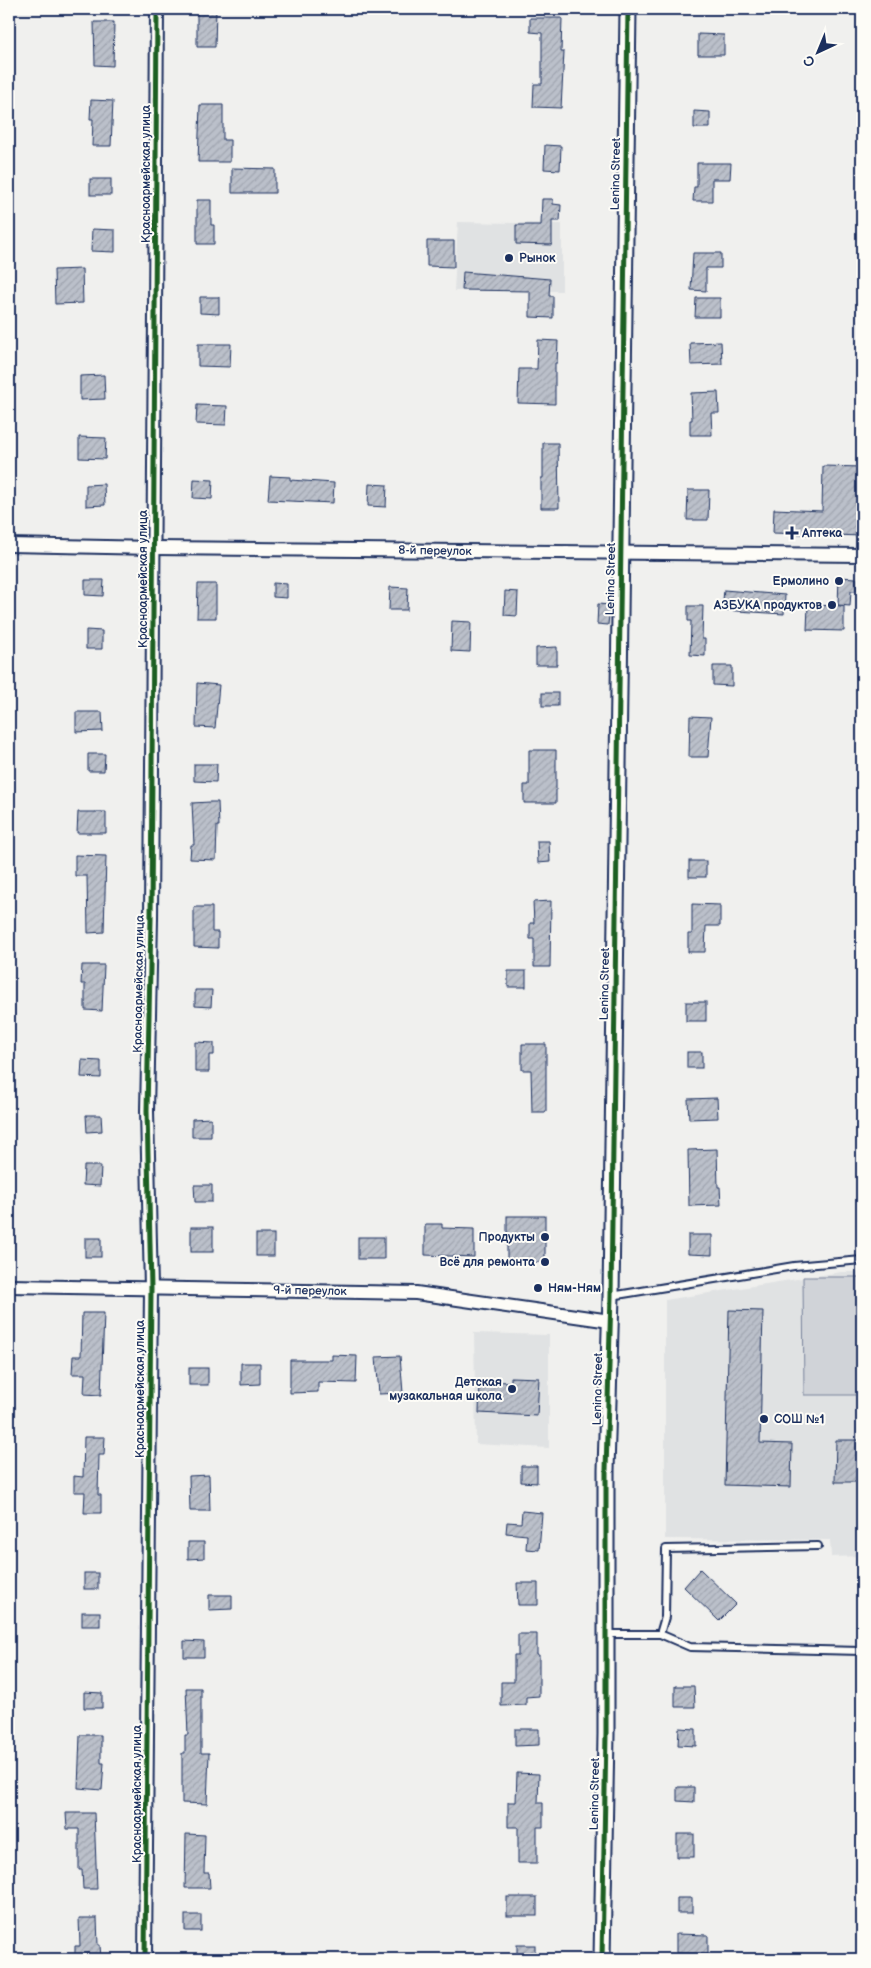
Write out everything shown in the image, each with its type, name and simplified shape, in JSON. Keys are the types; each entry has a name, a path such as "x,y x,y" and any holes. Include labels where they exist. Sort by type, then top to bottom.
{"street":[{"name":"Красноармейская улица","path":"146,1959 151,1288 147,1112 151,910 157,9"},
{"name":"Lenina Street","path":"602,1959 607,1634 606,1470 611,1296 628,9"},
{"name":"8-й переулок","path":"9,545 862,555"},
{"name":"9-й переулок","path":"9,1286 416,1293 610,1321"}],"lane":[{"path":"611,1296 794,1266 862,1260"},
{"path":"660,1634 666,1616 666,1549 818,1546"},
{"path":"607,1634 660,1634 690,1647 861,1651"}],"shaded area":[{"name":"Рынок","path":"458,222 562,224 562,291 454,291"},
{"name":"СОШ №1","path":"841,1272 862,1272 862,1556 831,1557 830,1540 665,1539 665,1300"},
{"path":"803,1277 862,1277 862,1395 804,1395"},
{"name":"Детская музакальная школа","path":"474,1333 549,1335 549,1448 476,1444"}],"building":[{"path":"197,9 216,9 215,47 197,47"},
{"path":"530,18 562,18 561,52 564,52 561,108 533,107 534,84 542,84 542,33 530,32"},
{"path":"94,22 114,22 113,66 95,65"},
{"path":"698,34 724,35 724,55 698,55"},
{"path":"91,100 113,101 111,146 92,146 93,119 90,119"},
{"path":"200,105 223,105 223,140 230,140 230,162 198,162"},
{"path":"694,111 710,112 710,128 694,128"},
{"path":"545,145 561,146 560,170 544,169"},
{"path":"697,163 731,163 730,179 712,179 712,201 693,201 694,187 697,187"},
{"path":"232,168 275,169 275,193 232,193"},
{"path":"90,179 111,179 111,195 90,195"},
{"path":"542,199 553,199 553,204 561,205 560,221 552,221 552,245 516,244 516,225 541,225"},
{"path":"197,200 211,200 211,225 214,225 214,244 197,244"},
{"path":"92,229 115,230 115,252 91,251"},
{"path":"427,241 454,241 454,267 427,266"},
{"path":"693,253 721,253 721,268 706,268 706,291 691,290"},
{"path":"82,269 83,303 55,304 54,270"},
{"path":"463,272 550,279 549,296 553,296 553,318 530,317 530,291 462,290"},
{"path":"200,297 219,297 219,314 200,313"},
{"path":"696,298 720,298 720,317 695,317"},
{"path":"538,340 558,341 557,363 555,363 555,404 518,403 519,369 537,369"},
{"path":"721,342 722,364 691,365 690,343"},
{"path":"198,344 231,344 230,367 198,366"},
{"path":"104,375 105,399 80,400 80,376"},
{"path":"718,392 719,413 711,413 712,435 690,435 690,420 692,420 691,393"},
{"path":"197,405 227,406 226,425 196,424"},
{"path":"79,437 106,438 105,459 79,458"},
{"path":"543,443 558,443 559,508 541,508"},
{"path":"823,466 862,467 862,536 773,533 774,509 822,511"},
{"path":"270,476 290,477 290,480 334,483 333,503 268,500"},
{"path":"194,479 213,480 212,499 193,498"},
{"path":"104,484 105,505 86,506 86,485"},
{"path":"369,484 387,485 386,507 368,506"},
{"path":"688,490 709,490 708,520 687,520"},
{"path":"839,577 856,578 856,591 851,591 850,606 838,605"},
{"path":"85,580 104,580 103,596 85,595"},
{"path":"273,583 287,584 287,598 273,597"},
{"path":"198,584 216,584 216,618 197,618"},
{"path":"390,587 408,588 407,610 389,610"},
{"path":"724,590 785,595 784,614 722,610"},
{"path":"505,591 518,592 517,616 504,615"},
{"path":"598,604 610,605 608,625 597,624"},
{"path":"808,605 844,606 844,631 807,630"},
{"path":"688,606 703,606 702,639 705,639 705,656 690,655 691,621 688,621"},
{"path":"452,621 471,622 470,652 451,651"},
{"path":"86,630 102,631 102,649 86,649"},
{"path":"557,647 557,665 536,665 536,648"},
{"path":"713,666 732,666 732,686 713,685"},
{"path":"197,683 219,685 215,728 196,727"},
{"path":"542,693 558,693 558,706 542,706"},
{"path":"76,712 102,712 103,731 76,732"},
{"path":"690,716 711,717 708,757 689,757"},
{"path":"529,750 556,750 556,803 524,803 524,785 529,785"},
{"path":"88,754 105,754 104,771 88,771"},
{"path":"194,764 217,764 216,782 194,781"},
{"path":"218,802 219,826 217,826 216,860 190,859 191,845 194,845 192,803"},
{"path":"78,812 106,812 106,833 77,833"},
{"path":"537,841 549,841 550,862 538,863"},
{"path":"75,855 106,856 104,932 88,933 87,876 75,876"},
{"path":"689,861 706,861 706,877 689,877"},
{"path":"551,901 550,967 534,967 534,939 530,939 530,923 534,923 533,902"},
{"path":"692,904 720,905 720,926 706,926 705,952 688,952 688,934 692,934"},
{"path":"194,907 212,907 212,932 218,932 218,948 194,947"},
{"path":"82,965 104,965 102,1011 85,1010 85,984 81,984"},
{"path":"508,971 526,971 526,987 508,987"},
{"path":"195,990 212,990 211,1007 195,1006"},
{"path":"686,1002 706,1002 706,1021 686,1021"},
{"path":"195,1042 214,1043 214,1055 209,1055 209,1072 195,1072"},
{"path":"522,1044 546,1044 546,1112 532,1112 531,1070 522,1070"},
{"path":"687,1052 702,1052 702,1068 687,1068"},
{"path":"82,1060 101,1061 101,1078 81,1077"},
{"path":"717,1098 718,1118 689,1119 688,1099"},
{"path":"86,1115 101,1115 102,1131 87,1132"},
{"path":"211,1118 211,1137 192,1137 192,1119"},
{"path":"717,1149 718,1187 720,1187 721,1205 689,1206 688,1150"},
{"path":"84,1166 101,1166 100,1186 83,1185"},
{"path":"194,1185 212,1185 212,1202 195,1202"},
{"path":"507,1216 545,1216 545,1262 507,1262"},
{"path":"425,1224 442,1224 442,1228 474,1229 474,1257 425,1255"},
{"path":"191,1227 213,1227 213,1252 191,1252"},
{"path":"256,1234 274,1234 274,1256 256,1256"},
{"path":"688,1235 712,1235 712,1255 688,1254"},
{"path":"358,1237 384,1237 384,1259 358,1259"},
{"path":"85,1238 101,1238 101,1257 85,1257"},
{"path":"729,1310 763,1311 760,1443 792,1444 791,1487 725,1485"},
{"path":"82,1313 104,1313 101,1395 84,1394 85,1374 72,1374 73,1356 81,1356"},
{"path":"332,1355 357,1356 356,1383 318,1382 318,1392 290,1393 290,1360 332,1360"},
{"path":"400,1356 403,1393 379,1394 376,1357"},
{"path":"241,1363 260,1363 260,1384 241,1385"},
{"path":"189,1368 208,1368 208,1385 189,1385"},
{"path":"511,1377 539,1378 537,1416 479,1413 480,1381 511,1382"},
{"path":"84,1437 105,1437 104,1455 99,1455 98,1495 101,1495 101,1513 84,1513 85,1492 74,1492 74,1476 83,1477"},
{"path":"836,1440 862,1440 862,1482 835,1482"},
{"path":"521,1466 537,1466 537,1483 521,1482"},
{"path":"209,1475 210,1511 190,1511 189,1476"},
{"path":"522,1511 542,1513 539,1550 526,1549 527,1535 506,1533 507,1522 521,1523"},
{"path":"188,1542 204,1542 204,1558 188,1559"},
{"path":"700,1569 736,1604 719,1621 684,1587"},
{"path":"84,1573 98,1573 98,1589 84,1589"},
{"path":"517,1583 538,1583 538,1605 518,1605"},
{"path":"209,1595 232,1595 232,1609 209,1610"},
{"path":"82,1612 100,1612 100,1626 82,1626"},
{"path":"518,1634 537,1634 539,1696 526,1697 526,1705 501,1706 501,1682 514,1682 514,1655 518,1655"},
{"path":"184,1641 204,1642 204,1657 184,1657"},
{"path":"675,1686 694,1686 695,1707 675,1707"},
{"path":"186,1688 201,1688 201,1753 209,1753 207,1804 182,1803 182,1753 185,1753 185,1735 188,1735"},
{"path":"84,1692 102,1693 102,1708 84,1708"},
{"path":"679,1728 696,1729 696,1746 678,1745"},
{"path":"515,1729 539,1729 539,1745 515,1746"},
{"path":"80,1735 101,1735 101,1763 104,1763 102,1790 78,1788"},
{"path":"517,1773 539,1774 538,1803 543,1803 543,1827 537,1827 537,1863 518,1863 518,1827 508,1827 508,1802 516,1802"},
{"path":"677,1787 694,1787 694,1802 677,1801"},
{"path":"66,1813 94,1813 97,1889 83,1889 82,1870 79,1870 79,1829 67,1829"},
{"path":"186,1834 205,1835 204,1873 209,1873 210,1888 185,1888"},
{"path":"677,1834 694,1834 694,1857 677,1857"},
{"path":"507,1897 537,1897 537,1916 507,1916"},
{"path":"677,1898 692,1898 692,1913 677,1913"},
{"path":"185,1915 201,1915 201,1931 185,1931"},
{"path":"79,1918 97,1918 98,1945 100,1945 101,1959 75,1959 75,1946 80,1946"},
{"path":"676,1934 708,1935 708,1954 676,1953"},
{"path":"517,1945 535,1945 535,1959 517,1959"}],"cycle path":[{"path":"145,1959 151,1288 147,1111 151,919 157,9"},
{"path":"602,1959 606,1734 606,1470 611,1296 628,9"}],"place":[{"name":"Рынок","path":"509,258"},
{"name":"Аптека","path":"792,533"},
{"name":"Ермолино","path":"839,581"},
{"name":"АЗБУКА продуктов","path":"832,605"},
{"name":"Продукты","path":"545,1237"},
{"name":"Всё для ремонта","path":"545,1262"},
{"name":"Ням-Ням","path":"538,1288"},
{"name":"Детская музакальная школа","path":"512,1389"},
{"name":"СОШ №1","path":"764,1419"}]}
